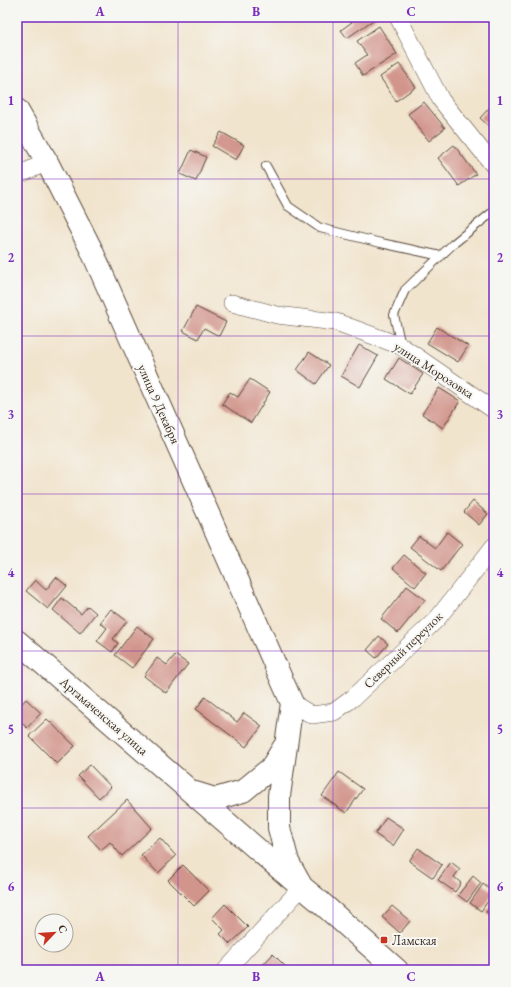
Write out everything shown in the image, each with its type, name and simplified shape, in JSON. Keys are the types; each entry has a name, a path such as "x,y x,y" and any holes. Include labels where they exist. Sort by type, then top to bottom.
{"main road":[{"name":"улица 9 Декабря","path":"17,110 47,162 91,249 292,703"},
{"name":"Аргамаченская улица","path":"17,641 302,888"},
{"path":"292,703 279,796 280,828 288,862 302,888 398,970"},
{"path":"191,791 215,799 243,791 271,768 287,743"}],"street":[{"path":"398,17 441,100 494,166"},
{"path":"17,172 23,173 47,162"},
{"name":"улица Морозовка","path":"232,303 277,315 336,322 401,346 494,410"},
{"name":"Северный переулок","path":"292,703 312,715 334,712 353,698 437,619 494,546"},
{"path":"226,970 302,888"}],"lane":[{"path":"266,166 288,206 320,228 441,256"},
{"path":"401,346 394,315 405,290 453,244 494,211"}],"building":[{"path":"348,17 376,18 347,38 341,30 352,22"},
{"path":"379,26 397,54 363,76 355,63 367,55 357,41"},
{"path":"399,64 416,87 396,101 380,77"},
{"path":"424,102 445,128 429,141 408,114"},
{"path":"494,103 494,131 480,118"},
{"path":"221,132 244,145 236,160 212,146"},
{"path":"454,145 476,174 459,186 438,158"},
{"path":"191,150 206,157 196,181 180,174"},
{"path":"196,307 226,322 219,336 204,328 198,339 183,331"},
{"path":"437,327 468,346 458,362 427,343"},
{"path":"359,345 378,356 360,387 341,376"},
{"path":"309,352 329,365 316,384 297,370"},
{"path":"399,358 423,374 410,394 386,379"},
{"path":"250,379 270,392 251,423 222,404 230,392 238,397"},
{"path":"439,388 460,401 443,428 422,414"},
{"path":"473,501 488,514 479,525 464,512"},
{"path":"447,532 462,544 441,571 410,547 419,536 435,548"},
{"path":"404,555 426,573 415,587 393,568"},
{"path":"56,577 67,586 48,609 26,591 35,580 46,590"},
{"path":"407,586 425,600 398,633 381,619"},
{"path":"62,598 81,614 88,606 96,613 80,633 53,610"},
{"path":"111,609 127,621 113,639 118,643 112,652 97,641 107,628 100,623"},
{"path":"137,626 154,639 132,668 115,655"},
{"path":"379,636 388,644 376,658 367,650"},
{"path":"175,655 188,664 166,693 144,676 157,658 167,665"},
{"path":"205,697 237,722 244,713 262,726 246,747 196,709"},
{"path":"26,699 41,713 27,728 17,718 17,709"},
{"path":"47,719 75,746 57,764 29,736"},
{"path":"90,765 111,787 99,798 78,776"},
{"path":"339,772 363,789 346,813 322,796"},
{"path":"127,800 152,828 122,856 110,842 101,850 88,836"},
{"path":"386,817 404,829 393,846 375,834"},
{"path":"160,838 176,856 158,873 141,855"},
{"path":"418,848 442,865 433,878 409,861"},
{"path":"451,862 460,869 454,877 461,883 455,892 438,880"},
{"path":"183,865 209,891 194,906 168,880"},
{"path":"473,876 481,883 467,902 458,895"},
{"path":"483,884 494,893 481,911 470,903"},
{"path":"494,902 494,918 486,912"},
{"path":"225,904 248,927 230,944 220,934 224,930 212,918"},
{"path":"392,906 410,921 400,933 382,917"},
{"path":"273,954 289,970 258,970"}],"place":[{"name":"Ламская","path":"384,940"}]}
